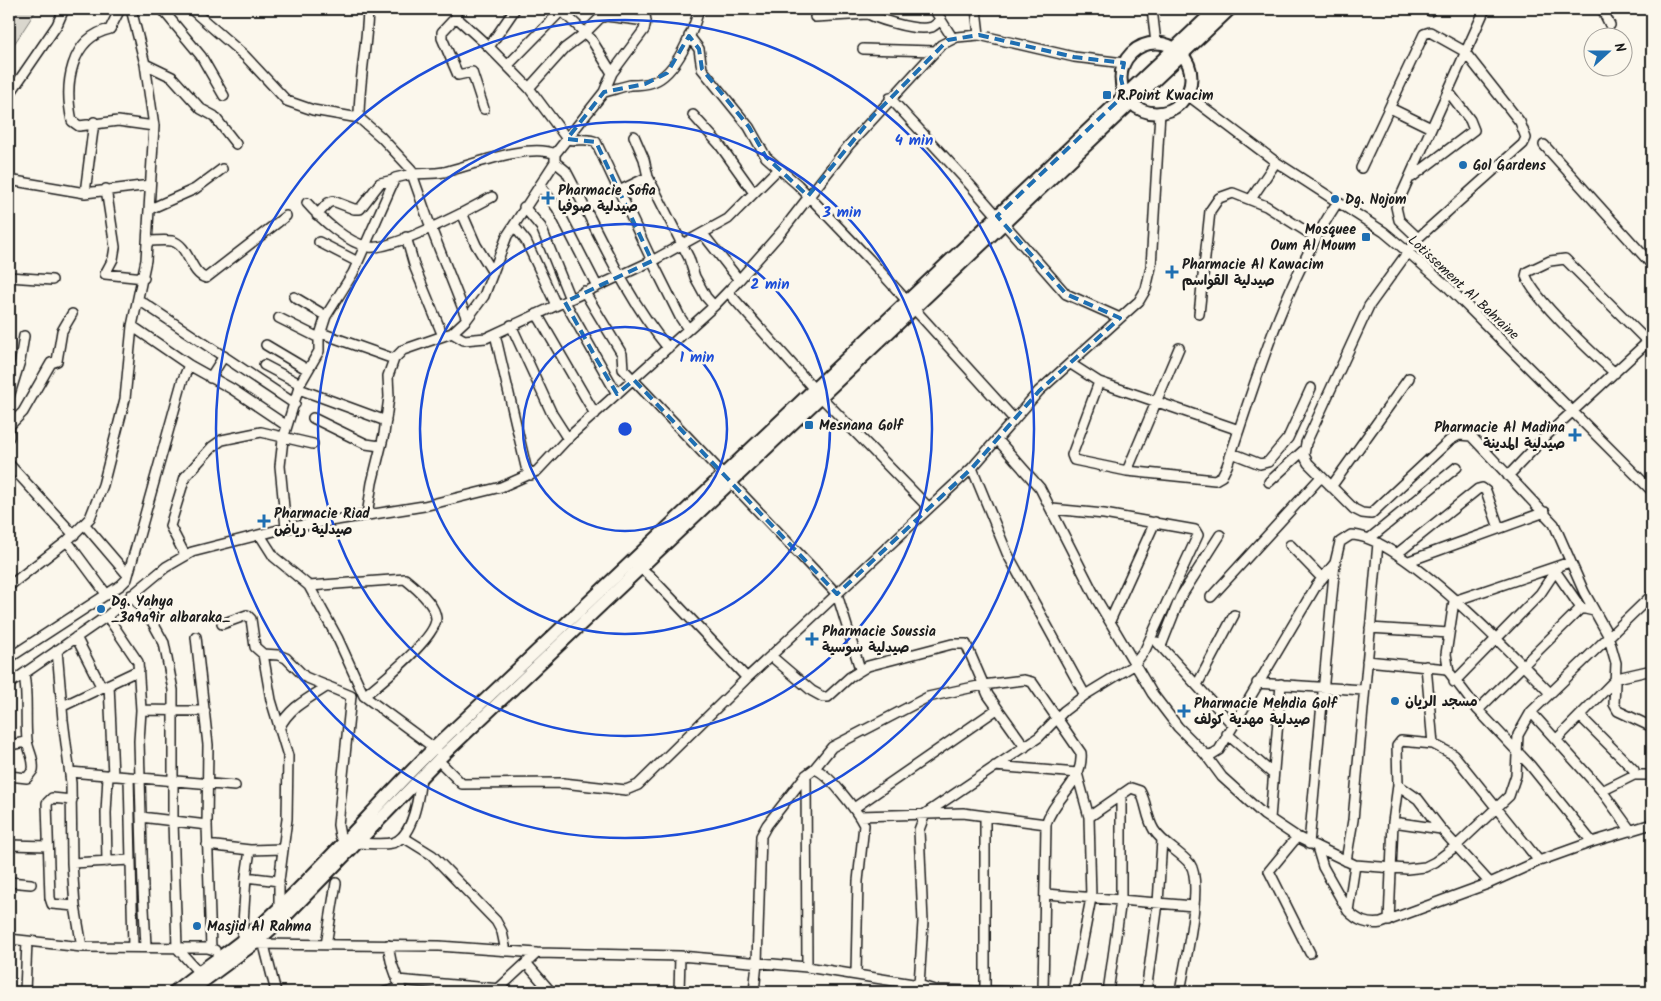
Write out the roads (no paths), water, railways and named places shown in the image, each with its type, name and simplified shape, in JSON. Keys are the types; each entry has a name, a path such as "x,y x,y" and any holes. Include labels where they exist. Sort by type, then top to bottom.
{"main road":[{"path":"1178,51 1216,9"},
{"path":"220,955 259,945 352,843 377,804 439,754 1128,98 1178,51 1230,9"},
{"path":"1156,43 1178,51 1190,74 1186,94 1175,107 1160,112 1144,111 1128,98 1121,79 1124,63 1137,48 1156,43"},
{"path":"189,992 220,955 242,939 352,843 421,776 439,754"},
{"path":"174,992 202,975"}],"street":[{"path":"9,95 57,25 64,9"},
{"path":"120,9 112,26 88,38 72,63 70,103 72,121 79,126 94,122 118,121 154,126"},
{"path":"9,586 85,525 99,498 125,399 132,326 144,278 148,241 154,126 146,64 131,9"},
{"path":"162,9 201,56 224,96"},
{"path":"191,9 245,56 287,101 313,110 358,118 381,137 411,169 431,228 467,319"},
{"path":"358,118 359,88 368,9"},
{"path":"489,47 515,9"},
{"path":"367,515 386,421 389,397 388,376 394,359 403,350 448,335 467,319 484,296 507,236 524,207 540,186 568,139 604,92 612,73 639,39 644,30 646,20 644,9"},
{"path":"604,92 646,84 660,79 672,68 693,31 699,9"},
{"path":"858,9 874,18 926,28 935,26 941,19"},
{"path":"934,9 953,39"},
{"path":"976,9 979,35"},
{"path":"1152,9 1156,43"},
{"path":"1418,238 1399,220 1396,214 1396,207 1484,9"},
{"path":"1602,9 1610,25"},
{"path":"484,109 472,72 458,75 442,38 442,32 456,13 529,88 568,139 574,141 591,139 596,142 652,261 680,318 688,330"},
{"path":"508,65 559,13 564,13 591,39 612,73"},
{"path":"815,17 867,14"},
{"path":"529,88 565,48 585,33 600,18 606,16 646,20"},
{"path":"1269,482 1304,450 1316,418 1372,299 1409,253 1418,238 1523,144 1526,138 1520,122 1464,52 1430,32 1424,34 1361,168"},
{"path":"9,684 107,616 166,567 185,555 286,528 458,498 506,485 531,475 554,456 568,439 740,280 890,98 934,51 953,39 965,35 979,35 1074,57 1124,63"},
{"path":"689,36 699,48 702,69 749,127 766,157 808,196 1013,418"},
{"path":"863,49 934,51"},
{"path":"146,64 172,78 201,110 214,116 236,144"},
{"path":"1410,178 1474,130 1470,120 1448,91"},
{"name":"Lotissement Al Bahraine","path":"1186,94 1276,162 1384,232 1409,253 1447,286 1652,491"},
{"path":"890,98 1066,294 1120,318"},
{"path":"1390,108 1432,128"},
{"path":"260,535 274,556 309,586 338,638 362,692 439,754 462,784 563,783 626,790 638,786 747,678 972,468 997,440 1013,418 1038,392 1139,301 1148,281 1160,112"},
{"path":"693,115 719,144 754,193"},
{"path":"85,193 94,122"},
{"path":"634,136 644,159 648,177 672,223 706,297 714,306"},
{"path":"1544,145 1652,265"},
{"path":"318,215 328,203 333,201 354,209 360,209 380,183 394,180 401,175 443,172 506,155 549,151 566,171 620,277 646,322 668,348"},
{"path":"1251,199 1276,162"},
{"path":"150,209 195,189 222,169"},
{"path":"406,237 415,268 448,335 464,340 486,338 584,291 620,277 703,234 728,219 778,169"},
{"path":"619,191 648,177"},
{"path":"9,180 85,193 150,185"},
{"path":"286,528 280,466 283,439 287,426 300,387 316,359 326,316 353,272 356,261 394,180"},
{"path":"540,186 557,208 597,286"},
{"path":"106,189 115,247 113,259 105,274 144,278"},
{"path":"1199,314 1210,211 1219,198 1233,193 1251,199 1315,237"},
{"path":"307,203 332,227 364,245 376,247 431,228 492,197"},
{"path":"1099,382 1072,456 1074,460 1079,463 1127,471 1215,480 1224,473 1232,453 1273,331 1315,237 1337,203"},
{"path":"524,207 541,227 568,300 617,394"},
{"path":"462,213 476,246 492,271"},
{"path":"148,241 174,242 200,275 206,278 286,216"},
{"path":"514,226 526,241 556,305"},
{"path":"703,234 740,280"},
{"path":"319,242 356,261"},
{"path":"1508,476 1572,412 1615,373 1650,340 1565,259 1550,261 1527,272 1527,280 1540,296 1615,373"},
{"path":"9,277 52,280"},
{"path":"584,291 622,354 623,369 837,594 860,669"},
{"path":"728,292 818,394 929,508"},
{"path":"294,297 326,316"},
{"path":"139,300 295,404"},
{"path":"9,437 9,425 21,415 51,362 57,361 62,331 72,314"},
{"path":"537,314 595,414"},
{"path":"279,318 320,336 394,359"},
{"path":"511,325 552,414 568,439"},
{"path":"132,326 189,365 287,426"},
{"path":"495,334 526,467 531,475"},
{"path":"9,397 20,361 24,336"},
{"path":"266,345 308,370"},
{"path":"1127,471 1179,348"},
{"path":"210,378 224,356"},
{"path":"1071,364 1099,382 1239,430"},
{"path":"9,658 107,595 126,580 126,574 138,542 182,382 189,365"},
{"path":"264,365 300,387 386,421"},
{"path":"1331,487 1409,378"},
{"path":"1232,453 1260,464 1268,462 1288,438 1311,388"},
{"path":"313,418 366,444 380,446"},
{"path":"185,555 170,526 185,477 212,447 222,440 261,432 283,439 313,444"},
{"path":"1304,450 1308,463 1354,509 1362,513 1371,514 1450,440 1463,434 1471,436 1544,512 1558,532 1570,562 1608,635 1616,663 1617,678 1614,696 1616,708 1652,727"},
{"path":"997,440 1033,478 1052,509 1073,556 1134,664 1178,727 1205,754 1222,777 1270,819 1296,837 1356,865 1390,868 1425,867 1456,846 1497,809 1509,796 1514,786 1518,735 1531,712 1549,692 1652,595"},
{"path":"9,464 74,535"},
{"path":"1369,538 1457,467"},
{"path":"972,468 1007,553 1085,695"},
{"path":"1211,597 1321,477"},
{"path":"1398,553 1478,488 1486,491 1499,528"},
{"path":"919,984 923,922 919,830 925,814 1025,747 1044,733 1085,695 1134,664 1143,655 1198,535 1195,530 1155,522 1052,509"},
{"path":"1409,561 1544,512"},
{"path":"1110,621 1155,522"},
{"path":"85,525 126,574"},
{"path":"1549,692 1496,639 1409,561 1369,538 1352,534 1342,539 1335,563 1313,845 1348,911 1355,918 1365,923 1376,924 1389,921 1490,883 1539,861 1592,842 1652,824"},
{"path":"1160,646 1180,598 1220,535"},
{"path":"66,542 107,595"},
{"path":"1346,861 1353,820 1363,690 1378,543"},
{"path":"1290,545 1322,578"},
{"path":"1454,601 1557,570 1570,562"},
{"path":"1205,754 1211,755 1216,752 1322,578 1335,563"},
{"path":"636,565 747,678"},
{"path":"1557,570 1581,608 1594,611"},
{"path":"1454,682 1545,588 1557,570"},
{"path":"222,624 247,615 251,619 255,647 263,654 278,655 286,658 305,677 351,696 362,692 388,676 432,632 436,617 430,604 405,579 395,578 309,586"},
{"path":"131,595 153,623 164,643 173,690 173,821 177,948 202,975"},
{"path":"1454,601 1446,654 1447,669 1454,682 1592,842"},
{"path":"1478,710 1522,664 1581,608"},
{"path":"1197,686 1234,615"},
{"path":"107,616 138,662 139,670 141,817 146,946"},
{"path":"1370,628 1449,633"},
{"path":"1152,636 1233,724"},
{"path":"76,637 105,685 111,776 106,813 107,862"},
{"path":"9,939 82,947 146,946 177,948 220,955 207,846 209,784 205,711 196,637"},
{"path":"771,656 812,692 822,697 834,692 860,669 960,642 969,648 983,684 996,709 1025,747"},
{"path":"58,650 63,720 72,800 72,863 82,947"},
{"path":"263,654 271,700 288,756 287,819 279,881 279,907"},
{"path":"1367,661 1447,669"},
{"path":"1426,666 1433,744"},
{"path":"63,706 139,670"},
{"path":"1557,739 1617,678 1652,670"},
{"path":"9,776 25,778 31,775 34,766 27,742 27,695 24,674"},
{"path":"754,992 757,963 761,836 767,825 806,775 814,769 832,747 928,697 983,684 1024,680 1032,682 1081,753 1082,760 1077,774 1048,813 1046,824 1043,992"},
{"path":"1257,683 1363,690"},
{"path":"1270,819 1281,684"},
{"path":"279,729 283,720 291,711 328,686"},
{"path":"351,696 338,825 340,836 352,843 393,842 403,837 416,806 421,776"},
{"path":"856,812 996,709"},
{"path":"141,710 205,711"},
{"path":"1531,712 1602,791 1631,831"},
{"path":"1580,716 1630,764 1634,770 1634,775"},
{"path":"1226,734 1274,774"},
{"path":"1389,921 1393,822 1398,785 1398,743 1404,740 1433,744 1454,755 1539,861"},
{"path":"9,745 27,742"},
{"path":"995,766 1077,774"},
{"path":"814,769 820,771 856,812 864,825 858,881 856,973"},
{"path":"70,772 235,786"},
{"path":"1073,992 1091,898 1089,817 1077,774"},
{"path":"806,775 808,967"},
{"path":"1602,791 1634,775 1652,775"},
{"path":"130,778 133,947"},
{"path":"1398,785 1414,794 1441,829 1490,883"},
{"path":"1089,817 1131,788 1140,791 1145,800 1148,820 1162,840 1190,865 1196,881 1194,906 1180,992"},
{"path":"1108,992 1121,900 1121,794"},
{"path":"72,800 52,798 48,800 48,846 51,901 55,905 76,906"},
{"path":"856,812 962,813 1046,824"},
{"path":"985,816 985,990"},
{"path":"141,817 207,825"},
{"path":"1393,822 1441,829"},
{"path":"403,837 432,855 496,921 502,932 506,952"},
{"path":"1296,837 1269,871 1310,953"},
{"path":"1146,992 1158,903 1162,840"},
{"path":"9,845 48,846"},
{"path":"207,846 250,850 283,849"},
{"path":"242,939 246,877 250,850"},
{"path":"72,863 131,860"},
{"path":"1348,911 1356,865"},
{"path":"246,877 279,881"},
{"path":"9,882 32,884"},
{"path":"326,944 336,883"},
{"path":"1046,894 1194,906"},
{"path":"25,992 27,941"},
{"path":"276,992 259,945 388,945 506,952 680,956 856,973 919,984 934,990 1019,992"},
{"path":"388,945 400,987"},
{"path":"385,992 400,987 497,990 528,964 537,953"},
{"path":"679,992 680,956"},
{"path":"528,964 551,992"}],"place":[{"name":"R.Point Kwacim","path":"1107,95"},
{"name":"Gol Gardens","path":"1463,165"},
{"name":"Pharmacie Sofia صيدلية صوفيا","path":"548,198"},
{"name":"Dg. Nojom","path":"1335,199"},
{"name":"Mosquee Oum Al Moum","path":"1366,237"},
{"name":"Pharmacie Al Kawacim صيدلية القواسم","path":"1172,272"},
{"name":"Mesnana Golf","path":"809,425"},
{"name":"Pharmacie Al Madina صيدلية المدينة","path":"1575,435"},
{"name":"Pharmacie Riad صيدلية رياض","path":"264,521"},
{"name":"Dg. Yahya _3a9a9ir albaraka_","path":"101,609"},
{"name":"Pharmacie Soussia صيدلية سوسية","path":"812,639"},
{"name":"مسجد الريان","path":"1395,701"},
{"name":"Pharmacie Mehdia Golf صيدلية مهدية كولف","path":"1184,711"},
{"name":"Masjid Al Rahma","path":"197,926"}]}
